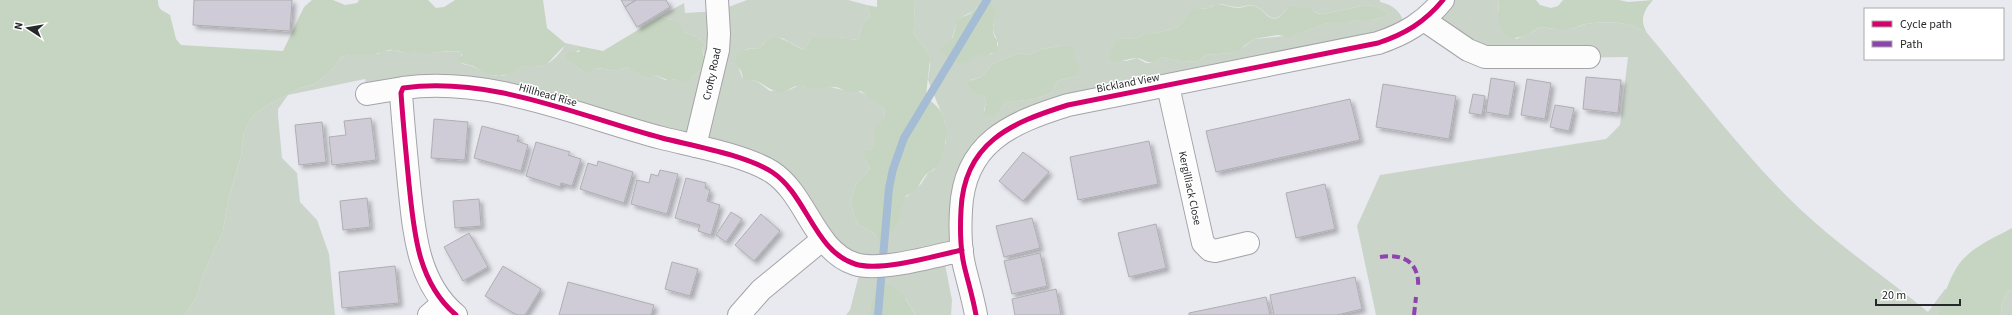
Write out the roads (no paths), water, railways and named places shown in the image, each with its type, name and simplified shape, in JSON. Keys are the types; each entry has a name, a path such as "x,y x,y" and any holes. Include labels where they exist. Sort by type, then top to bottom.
{"street":[{"name":"Crofty Road","path":"695,146 718,50 719,34 717,0"},
{"name":"Bickland View","path":"976,315 962,250 960,220 964,183 971,166 987,144 1013,126 1052,110 1074,104 1378,43 1401,35 1424,20 1443,0"},
{"path":"1424,20 1468,50 1485,57 1589,57"},
{"name":"Hillhead Rise","path":"367,94 403,88 444,86 500,93 741,159 772,172 800,201 823,239 836,253 849,262 863,266 882,265 962,250"},
{"name":"Kergilliack Close","path":"1168,86 1203,243 1210,250 1215,251 1248,243"},
{"path":"403,88 401,93 405,143 415,235 424,269 443,311"},
{"path":"739,315 761,290 823,239"}],"waterway":[{"path":"878,315 889,188 893,169 904,138 987,0"}]}
